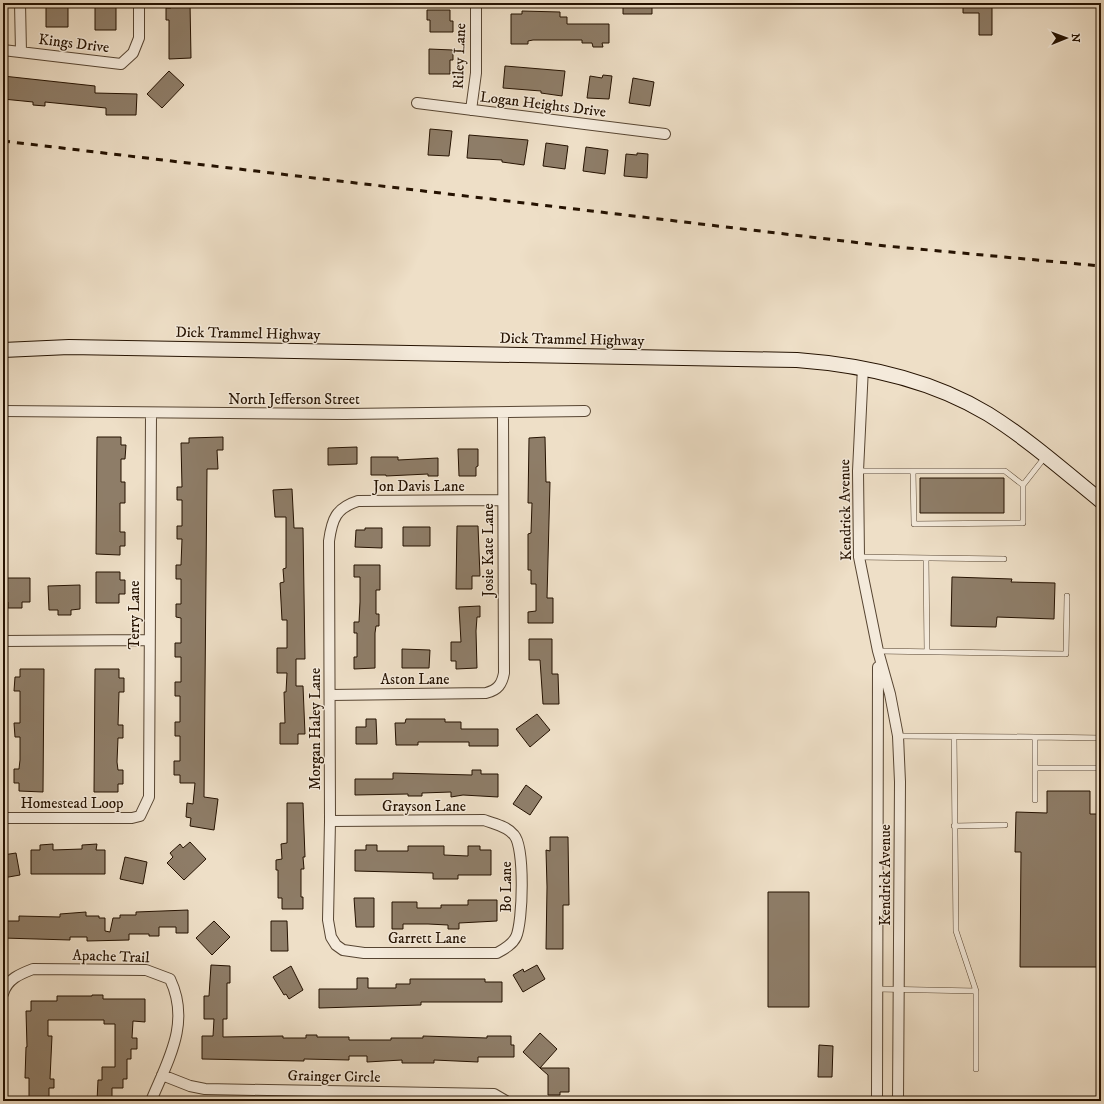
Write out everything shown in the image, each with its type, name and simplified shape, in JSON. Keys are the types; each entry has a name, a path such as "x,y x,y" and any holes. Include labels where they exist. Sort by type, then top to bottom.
{"main road":[{"name":"Dick Trammel Highway","path":"3,350 69,347 797,360 836,363 863,367 913,380 951,395 987,414 1020,436 1101,501"}],"street":[{"path":"20,3 21,52"},
{"name":"Kings Drive","path":"3,50 121,64 133,53 139,38 139,3"},
{"name":"Riley Lane","path":"471,110 476,72 476,3"},
{"name":"Logan Heights Drive","path":"417,103 665,134"},
{"name":"Kendrick Avenue","path":"863,367 858,471 859,557 878,651 890,694 898,736 900,782 898,1101"},
{"name":"North Jefferson Street","path":"3,411 151,414 503,413 585,411"},
{"name":"Josie Kate Lane","path":"498,687 504,673 502,500 503,413"},
{"name":"Terry Lane","path":"140,816 149,797 151,414"},
{"name":"Jon Davis Lane","path":"338,512 347,505 358,501 502,500"},
{"name":"Morgan Haley Lane","path":"336,945 331,938 328,920 330,821 329,541 331,525 338,512"},
{"path":"3,641 149,640"},
{"name":"Kendrick Avenue","path":"877,1101 878,651"},
{"name":"Aston Lane","path":"330,694 486,693 493,692 498,687"},
{"name":"Homestead Loop","path":"3,818 123,819 140,816"},
{"name":"Grayson Lane","path":"330,821 484,820 502,826 515,835"},
{"name":"Bo Lane","path":"515,835 521,850 521,917 515,939"},
{"name":"Garrett Lane","path":"336,945 343,950 364,953 497,953 507,948 515,939"},
{"name":"Apache Trail","path":"3,990 16,976 33,969 146,970 170,979 177,994 177,1038 151,1101"},
{"name":"Grainger Circle","path":"162,1075 190,1086 205,1089 494,1094 506,1101"}],"lane":[{"path":"914,471 914,524 1023,524 1023,485 1045,456"},
{"path":"858,471 1005,471 1023,485"},
{"path":"859,557 1004,559"},
{"path":"926,558 927,652"},
{"path":"878,651 1066,654 1067,596"},
{"path":"898,736 1101,738"},
{"path":"954,737 956,931 976,991 976,1070"},
{"path":"1035,738 1035,800"},
{"path":"1035,768 1101,768"},
{"path":"954,826 1005,825"},
{"path":"878,989 976,991"}],"building":[{"path":"46,3 68,3 68,27 46,27"},
{"path":"171,3 190,3 191,58 169,59 169,20 166,20 166,8 171,8"},
{"path":"623,3 652,3 652,14 623,14"},
{"path":"963,3 992,3 992,35 979,35 979,13 963,13"},
{"path":"95,4 116,4 116,30 95,30"},
{"path":"427,10 450,10 450,21 453,21 453,32 430,32 430,20 427,20"},
{"path":"522,11 560,12 560,17 567,17 567,24 609,24 609,43 602,43 603,47 593,47 592,43 582,43 582,40 533,40 528,41 528,44 511,44 511,14 522,14"},
{"path":"429,49 453,50 453,60 450,60 450,74 429,74"},
{"path":"505,66 565,71 562,96 541,93 541,91 503,88"},
{"path":"169,71 184,85 162,108 147,94"},
{"path":"603,75 612,76 609,99 587,98 590,76 602,78"},
{"path":"3,76 95,86 95,93 137,94 136,115 106,115 106,108 45,102 45,106 33,105 33,102 3,99"},
{"path":"633,78 654,82 650,106 629,103"},
{"path":"430,129 452,131 449,156 428,155"},
{"path":"469,135 528,140 524,165 502,162 502,160 467,158"},
{"path":"546,143 568,146 565,169 543,166"},
{"path":"586,147 608,150 605,174 583,171"},
{"path":"637,153 648,154 647,178 624,176 626,154 637,155"},
{"path":"97,437 121,437 121,445 126,445 125,459 121,459 121,482 125,482 125,503 120,503 120,532 125,532 125,546 120,546 120,555 96,554"},
{"path":"223,437 223,450 217,450 218,469 207,469 204,797 218,799 214,830 190,826 191,818 186,817 187,803 193,804 195,783 180,783 180,775 174,775 174,761 180,761 180,736 175,736 175,722 180,722 180,696 175,696 175,682 181,682 181,657 175,657 175,643 181,643 181,618 176,617 176,604 181,604 181,579 176,579 176,565 181,565 182,539 177,539 177,526 182,526 182,500 177,500 177,487 182,487 181,443 189,443 189,438"},
{"path":"545,437 546,482 550,482 547,598 553,598 553,623 528,623 528,612 536,611 536,584 531,584 531,570 528,570 528,534 531,533 532,503 528,503 529,438"},
{"path":"357,447 357,464 328,465 328,448"},
{"path":"458,449 478,449 478,466 476,467 476,476 459,476"},
{"path":"371,457 398,457 398,460 438,458 438,476 428,476 428,474 386,476 371,475"},
{"path":"920,478 1004,478 1004,513 920,513"},
{"path":"292,489 294,528 303,528 305,659 296,659 296,686 303,686 305,734 298,734 298,744 280,744 280,723 285,723 284,692 286,692 287,673 277,673 277,648 287,648 287,620 282,620 280,583 284,582 283,569 286,568 286,517 275,517 273,490"},
{"path":"457,526 478,526 480,576 472,576 472,589 456,589"},
{"path":"403,527 430,527 430,546 403,546"},
{"path":"365,528 382,528 382,548 355,547 356,530 365,530"},
{"path":"354,565 380,565 380,590 376,590 376,614 379,614 379,626 376,626 375,633 375,668 354,669 354,657 357,657 357,633 354,633 354,622 359,622 360,577 354,577"},
{"path":"96,572 120,572 120,580 125,580 125,594 119,594 119,603 96,603"},
{"path":"952,577 1012,579 1011,582 1055,583 1054,619 997,617 996,627 951,626"},
{"path":"3,578 30,578 30,602 22,602 22,608 8,608 8,602 3,602"},
{"path":"80,585 80,609 71,610 71,615 58,615 58,610 49,610 48,586"},
{"path":"480,606 480,617 477,617 476,631 477,668 456,669 456,661 451,661 451,642 461,642 459,607"},
{"path":"529,639 552,639 552,674 558,674 559,704 543,704 540,660 529,660"},
{"path":"402,649 430,650 429,668 402,668"},
{"path":"20,669 44,669 43,792 19,791 19,783 14,783 14,769 19,769 20,760 20,737 15,737 14,723 20,723 20,691 14,691 15,677 20,677"},
{"path":"95,669 119,669 119,678 124,678 124,692 119,692 118,725 123,725 123,738 118,738 117,762 118,770 123,770 123,784 118,784 118,792 94,792"},
{"path":"537,714 550,730 530,747 516,729"},
{"path":"366,719 376,719 377,744 356,744 356,727 366,727"},
{"path":"406,719 445,719 445,722 461,722 461,729 498,729 498,746 469,746 469,742 418,742 418,745 396,745 395,723 405,723"},
{"path":"472,770 481,770 481,774 498,774 498,797 463,795 451,797 451,792 422,793 422,796 408,796 408,794 355,795 355,779 393,779 393,773 472,775"},
{"path":"526,785 542,797 530,815 513,804"},
{"path":"1047,791 1090,791 1090,814 1101,814 1101,967 1020,967 1021,852 1015,852 1016,812 1047,813"},
{"path":"287,803 303,803 305,857 303,857 304,869 301,869 301,897 303,897 303,909 282,909 282,898 278,898 278,870 276,870 276,860 282,859 281,844 287,843"},
{"path":"550,837 568,837 569,905 563,905 563,949 546,949 546,850 550,851"},
{"path":"190,842 206,859 184,880 167,863 173,857 170,853 180,844 183,848"},
{"path":"53,844 53,850 82,849 82,845 97,844 96,850 105,850 105,874 31,874 31,850 40,850 40,845"},
{"path":"366,845 377,845 377,851 408,851 408,846 444,846 444,855 468,856 468,846 480,846 480,850 491,850 491,875 458,875 458,879 433,879 433,873 355,871 355,850 366,850"},
{"path":"16,853 20,875 3,878 3,855"},
{"path":"125,857 147,862 143,884 120,879"},
{"path":"768,892 809,892 809,1007 768,1007"},
{"path":"354,898 374,898 374,927 356,927"},
{"path":"468,900 497,900 497,921 459,923 459,929 448,929 448,925 403,924 403,929 392,929 392,902 417,902 417,908 441,908 441,905 468,905"},
{"path":"188,910 188,933 176,933 176,927 159,927 159,936 149,936 149,934 129,934 129,940 87,941 87,937 70,937 70,940 3,938 3,921 19,921 19,916 60,917 60,914 86,912 86,916 99,916 99,918 105,918 105,931 110,932 113,918 120,918 120,915 136,915 136,912"},
{"path":"214,921 230,937 212,955 196,938"},
{"path":"271,921 287,921 288,951 271,951"},
{"path":"211,965 230,966 230,983 227,983 227,1019 223,1019 223,1037 283,1036 283,1038 306,1038 306,1035 317,1035 317,1037 349,1037 349,1040 391,1040 391,1038 423,1038 423,1036 487,1038 487,1036 511,1036 511,1045 514,1045 514,1057 478,1057 478,1062 434,1060 434,1063 402,1063 402,1060 367,1062 367,1056 349,1056 349,1060 304,1059 304,1061 202,1059 202,1036 213,1036 214,1019 204,1019 204,996 209,996"},
{"path":"537,965 545,979 523,992 513,975 523,969 524,972"},
{"path":"291,966 303,990 289,999 286,994 284,995 273,977"},
{"path":"357,978 368,978 368,988 396,988 396,984 410,984 410,979 485,979 485,982 502,982 502,1002 421,1002 421,1005 319,1008 319,989 357,989"},
{"path":"103,995 103,999 145,999 145,1022 133,1021 132,1038 137,1038 137,1049 131,1049 131,1059 127,1059 127,1079 123,1079 123,1088 112,1088 112,1101 97,1101 98,1080 102,1080 102,1067 115,1067 115,1024 104,1024 104,1020 48,1020 48,1036 52,1036 50,1079 54,1079 54,1088 49,1088 49,1101 29,1101 29,1078 25,1078 27,1047 26,1011 31,1011 31,1001 57,1001 57,996"},
{"path":"540,1033 557,1049 540,1068 523,1052"},
{"path":"819,1045 833,1046 832,1077 818,1077"},
{"path":"540,1068 569,1068 569,1092 560,1092 560,1095 548,1095 548,1075"}],"railway":[{"path":"3,141 886,246 1101,266"}]}
